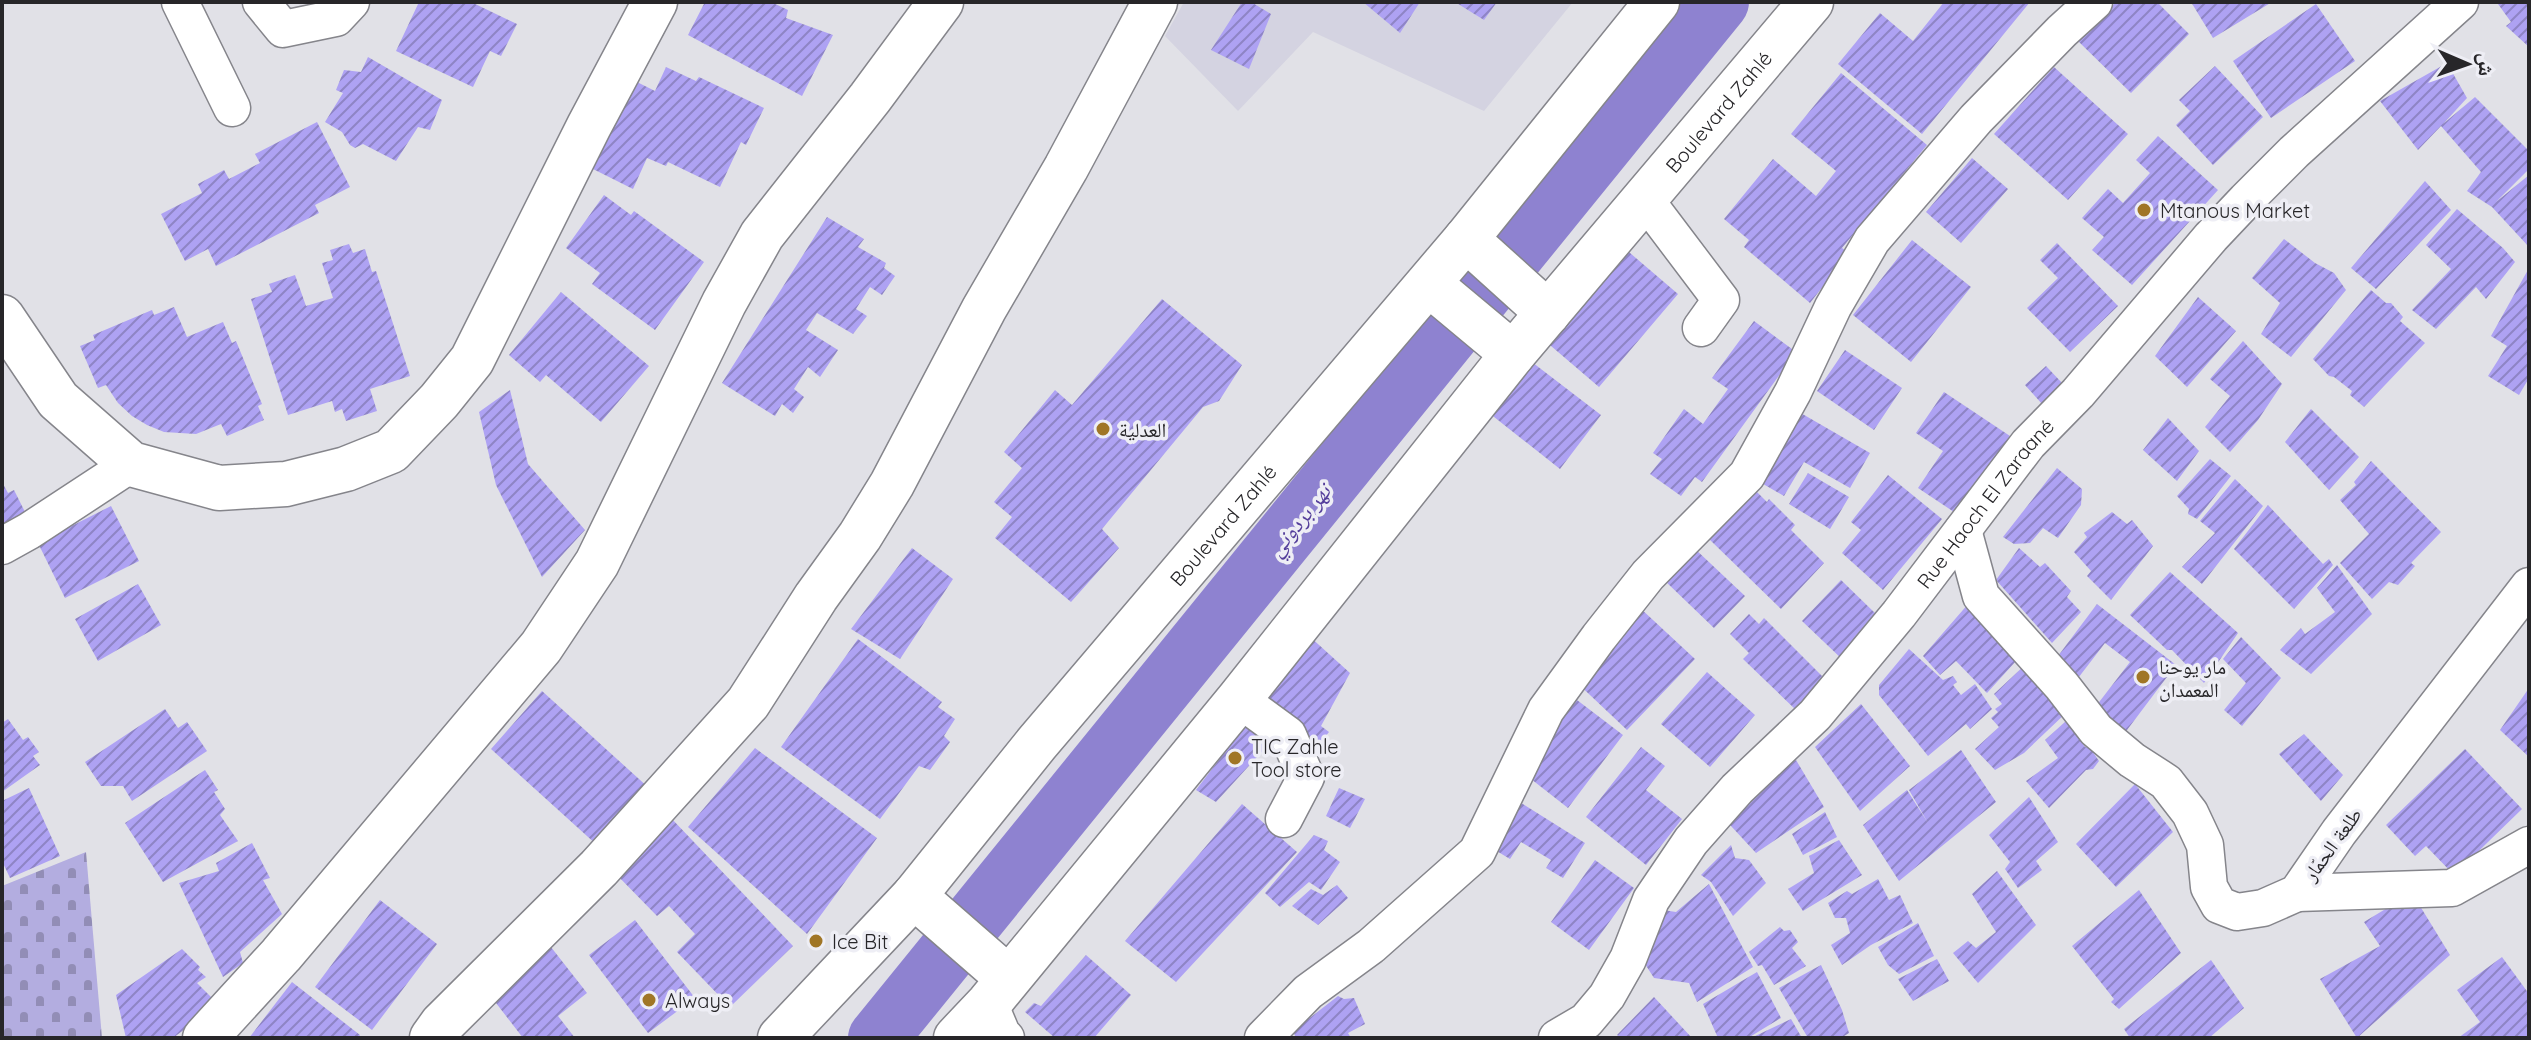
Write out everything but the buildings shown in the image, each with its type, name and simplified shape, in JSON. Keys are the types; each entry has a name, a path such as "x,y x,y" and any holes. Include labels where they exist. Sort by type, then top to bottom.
{"main road":[{"path":"2,317 58,400 131,464 219,488 286,484 346,469 391,451 439,401 472,360 655,2"},
{"path":"205,1038 281,955 541,647 597,563 724,303 762,235 941,2"},
{"path":"432,1038 442,1024 599,868 748,703 892,484 984,309 1066,168 1155,2"},
{"name":"Boulevard Zahlé","path":"780,1038 914,896 1037,743 1338,386 1439,292 1657,2"},
{"name":"Boulevard Zahlé","path":"956,1038 1001,1006 1239,699 1498,342 1533,300 1644,198 1811,2"},
{"path":"1475,248 1533,300"},
{"path":"1439,292 1498,342"},
{"path":"914,896 1001,1006"}],"street":[{"path":"180,2 232,108"},
{"path":"261,2 283,29 336,18 351,2"},
{"path":"1263,1038 1308,992 1371,946 1477,852 1546,710 1648,575 1747,475 1793,392 1833,307 1872,240 1976,119 2094,2"},
{"name":"Rue Haoch El Zaraané","path":"1557,1038 1586,1021 1607,996 1628,959 1651,900 1691,841 1737,789 1815,715 1899,614 2028,444 2078,393 2211,237 2294,152 2460,2"},
{"path":"1644,198 1721,300 1701,328"},
{"path":"2,546 131,464"},
{"name":"طلعة الحمّار","path":"1963,530 1981,596 2062,686 2096,730 2132,760 2166,782 2190,813 2205,845 2209,887 2219,905 2237,912 2263,908 2297,893 2339,832 2529,586"},
{"path":"1239,699 1288,735 1306,777 1284,819"},
{"path":"2297,893 2452,888 2529,845"}],"shaded area":[{"path":"1184,2 1573,2 1484,111 1313,32 1238,111 1165,36"}],"green space":[{"path":"86,852 102,1038 2,1038 2,886"}],"waterway":[{"name":"نهر بردوني","path":"878,1038 1719,2"}],"place":[{"name":"Mtanous Market","path":"2144,210"},
{"name":"العدلية","path":"1103,429"},
{"name":"مار يوحنا المعمدان","path":"2143,677"},
{"name":"TIC Zahle Tool store","path":"1235,758"},
{"name":"Ice Bit","path":"816,941"},
{"name":"Always","path":"649,1000"}]}
